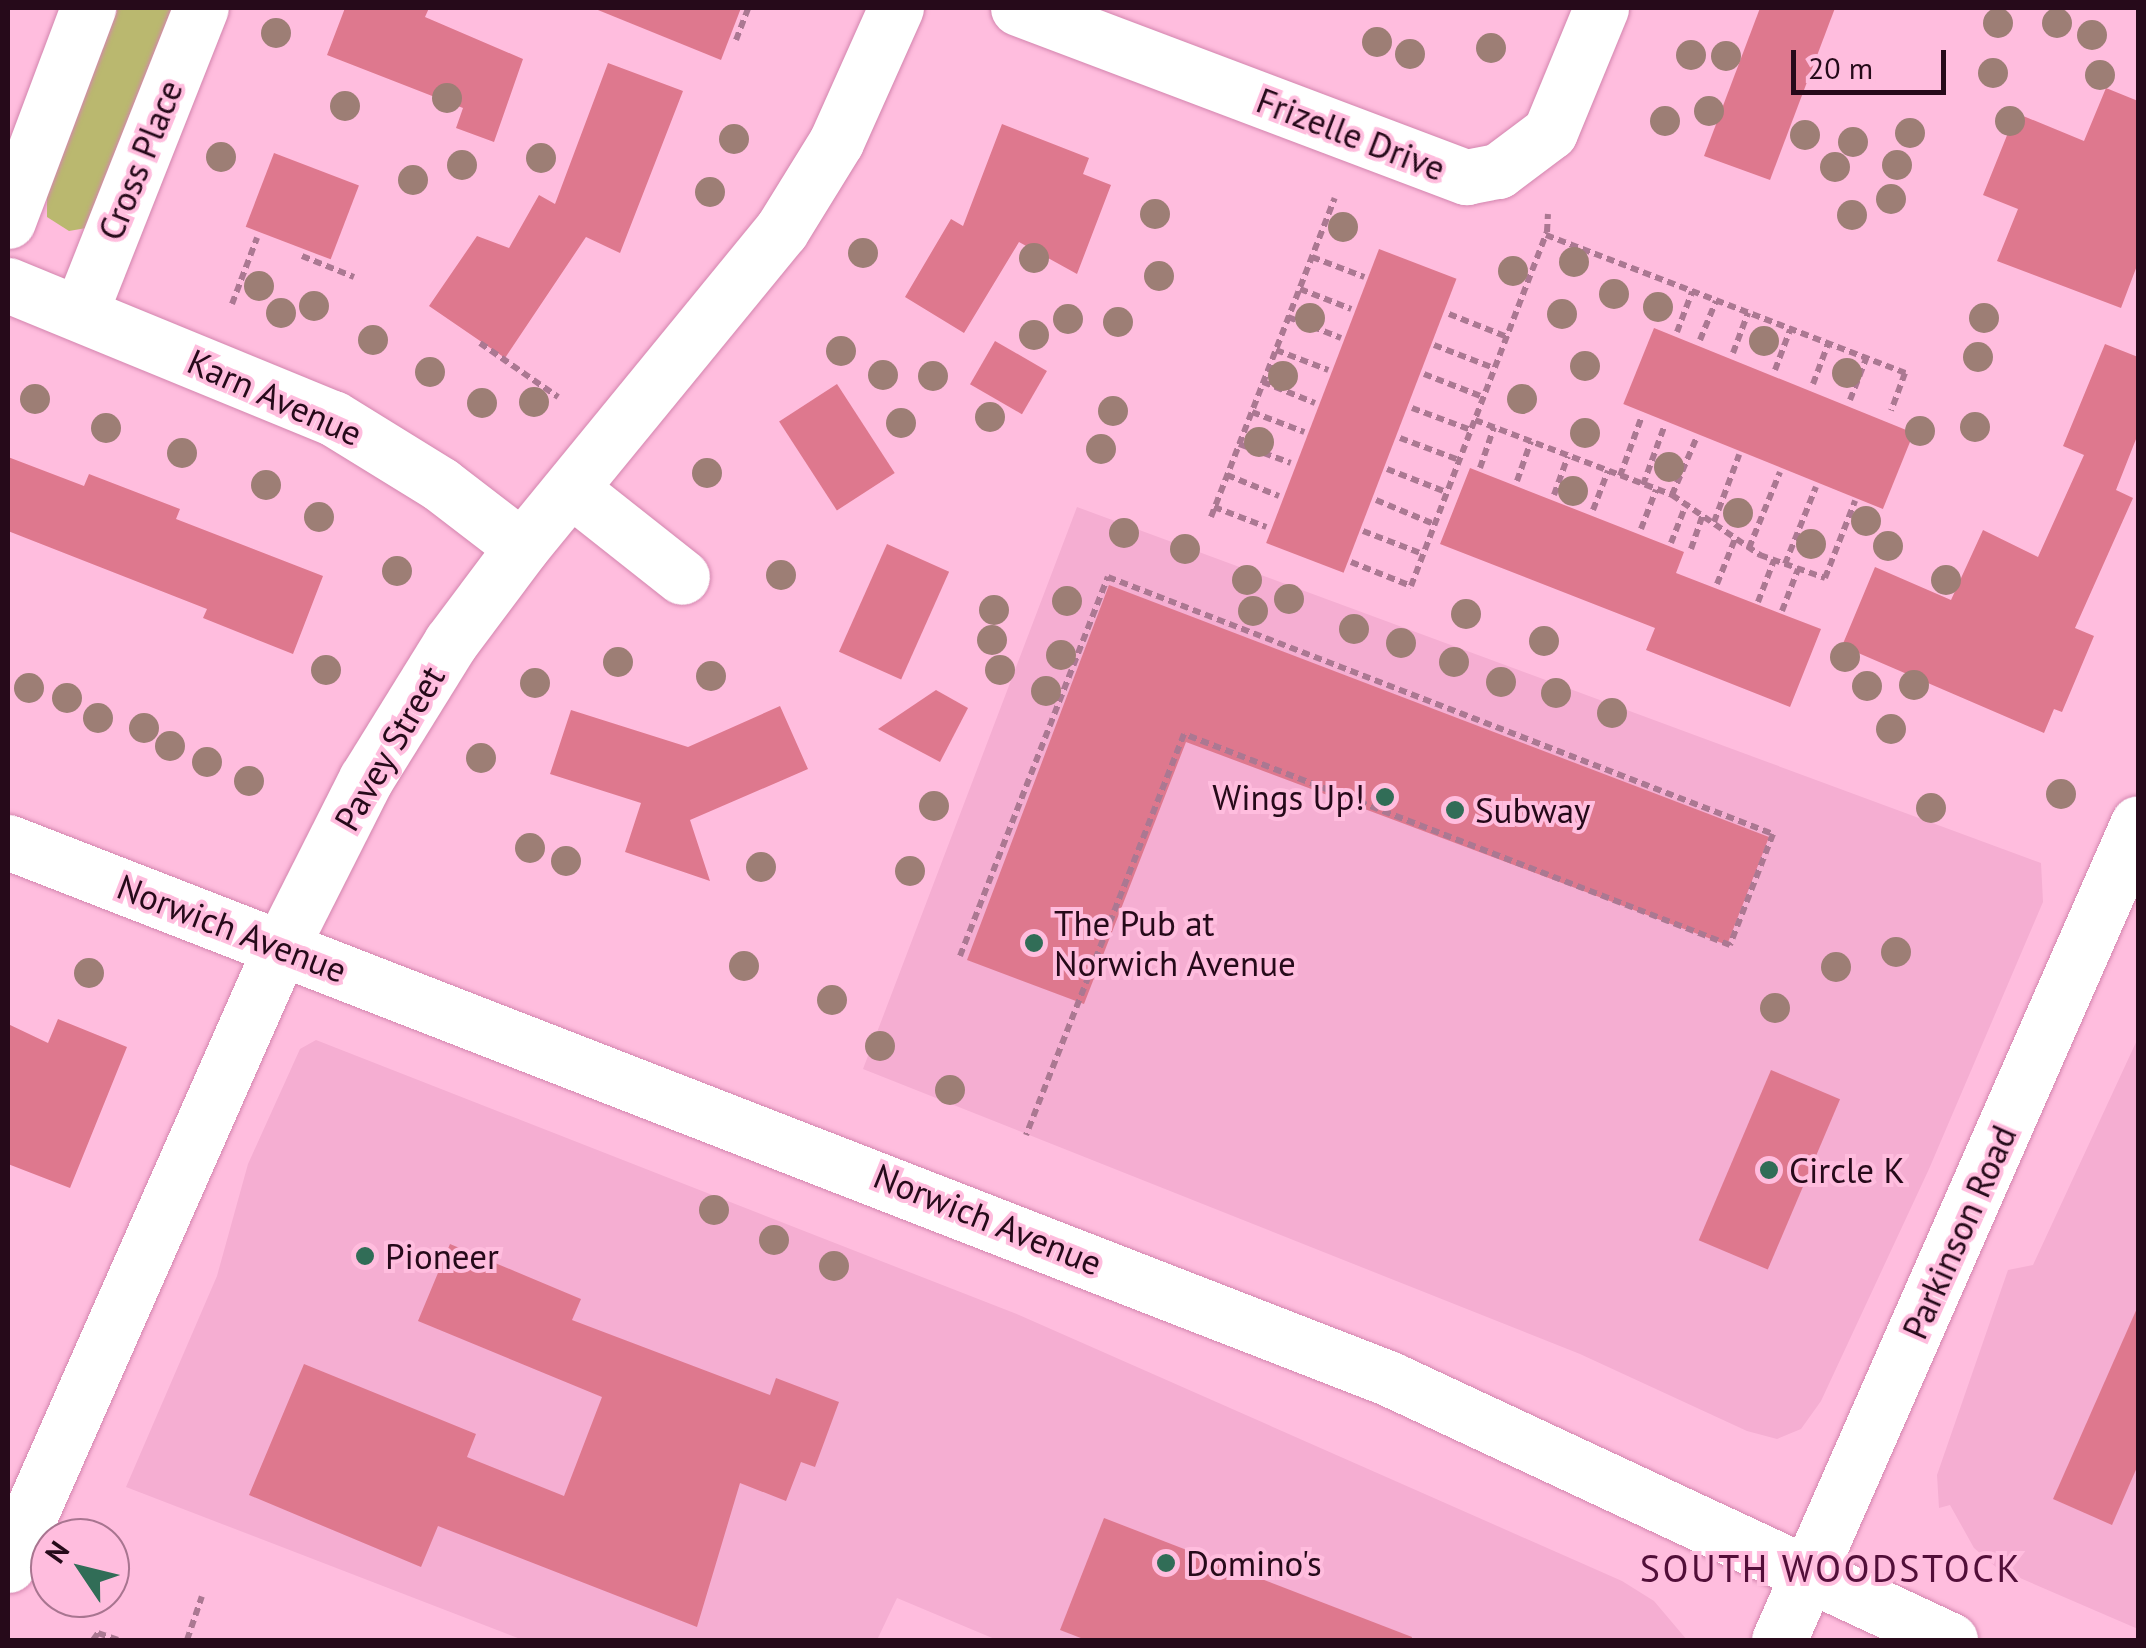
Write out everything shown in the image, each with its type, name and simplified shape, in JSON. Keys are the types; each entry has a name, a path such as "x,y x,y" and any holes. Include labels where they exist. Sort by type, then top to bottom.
{"street":[{"path":"8,221 88,8"},
{"name":"Cross Place","path":"80,313 201,8"},
{"name":"Pavey Street","path":"8,1565 281,946 366,779 451,642 522,546 572,490 781,231 836,142 896,8"},
{"name":"Frizelle Drive","path":"1018,8 1466,177 1498,171 1550,132 1601,8"},
{"name":"Karn Avenue","path":"8,284 362,433 522,546"},
{"path":"572,490 682,577"},
{"name":"Parkinson Road","path":"1779,1640 2138,823"},
{"name":"Norwich Avenue","path":"8,842 1390,1379 1950,1640"}],"path":[{"path":"736,40 748,8"},
{"path":"1211,518 1335,198"},
{"path":"1351,562 1411,586 1546,236 1548,214"},
{"path":"1546,236 1905,374 1891,411"},
{"path":"232,304 257,238"},
{"path":"302,256 354,277"},
{"path":"1312,258 1364,277"},
{"path":"1300,289 1351,309"},
{"path":"1677,332 1692,292"},
{"path":"1700,340 1716,301"},
{"path":"1733,353 1748,313"},
{"path":"1449,314 1507,337"},
{"path":"1288,317 1340,338"},
{"path":"1775,370 1790,330"},
{"path":"480,343 558,396"},
{"path":"1812,384 1828,344"},
{"path":"1434,345 1494,368"},
{"path":"1276,350 1328,370"},
{"path":"1850,400 1866,359"},
{"path":"1424,374 1484,397"},
{"path":"1263,382 1316,403"},
{"path":"1412,408 1471,430"},
{"path":"1252,412 1304,432"},
{"path":"1620,476 1642,416"},
{"path":"1475,420 1672,495 1749,548 1825,578 1854,501"},
{"path":"1480,468 1494,427"},
{"path":"1643,485 1664,427"},
{"path":"1400,438 1460,460"},
{"path":"1672,495 1696,439"},
{"path":"1517,481 1531,442"},
{"path":"1239,444 1291,464"},
{"path":"1554,495 1568,456"},
{"path":"1714,522 1739,456"},
{"path":"1387,469 1446,492"},
{"path":"1593,510 1608,471"},
{"path":"1749,548 1780,472"},
{"path":"1227,474 1279,496"},
{"path":"1785,564 1816,487"},
{"path":"1641,529 1656,490"},
{"path":"1376,500 1435,524"},
{"path":"1671,542 1686,502"},
{"path":"1214,507 1266,527"},
{"path":"1691,549 1703,515"},
{"path":"1363,531 1423,554"},
{"path":"1717,584 1735,538"},
{"path":"1758,602 1774,560"},
{"path":"1782,611 1798,568"},
{"path":"960,956 1108,577 1773,834 1730,945 1184,734 1026,1135"},
{"path":"187,1640 202,1596"},
{"path":"93,1640 98,1633 118,1640"}],"shaded area":[{"path":"118,8 180,8 92,227 69,231 47,217 47,190"},
{"path":"1077,507 2041,863 2043,902 1929,1169 1821,1401 1801,1429 1777,1439 1747,1431 1580,1354 863,1069"},
{"path":"2138,1038 2138,1629 1997,1568 1974,1548 1950,1505 1939,1508 1937,1475 2008,1270 2033,1265"},
{"path":"316,1040 1019,1315 1622,1581 1654,1601 1687,1640 997,1640 897,1598 877,1640 523,1640 126,1487 217,1276 248,1164 300,1049"}],"building":[{"path":"345,8 429,8 425,17 523,59 494,142 456,128 463,108 327,55"},
{"path":"593,8 741,8 721,60"},
{"path":"1760,8 1835,8 1770,180 1704,156"},
{"path":"608,63 683,91 620,253 586,237 505,358 429,306 477,236 509,248 539,195 555,204"},
{"path":"2106,88 2138,101 2138,263 2121,308 1997,261 2018,209 1983,195 2016,113 2084,141"},
{"path":"1002,124 1089,158 1083,174 1111,185 1077,274 1019,242 964,333 905,297 951,219 963,226"},
{"path":"274,153 359,186 331,259 246,227"},
{"path":"1379,249 1456,279 1344,573 1266,543"},
{"path":"1654,328 1914,433 1883,509 1623,404"},
{"path":"995,341 1047,371 1022,414 970,384"},
{"path":"2105,344 2138,357 2138,434 2116,490 2133,498 2075,628 2094,636 2062,712 2054,709 2044,733 1842,646 1875,567 1951,600 1983,530 2038,557 2084,455 2063,446"},
{"path":"837,384 895,473 837,510 779,422"},
{"path":"8,457 84,486 89,474 180,509 176,519 323,576 293,654 203,618 207,609 8,531"},
{"path":"1470,468 1684,552 1676,573 1821,629 1790,707 1646,650 1655,628 1440,544"},
{"path":"887,544 949,572 901,679 839,652"},
{"path":"1109,585 1769,837 1727,945 1186,742 1084,1004 967,960"},
{"path":"936,690 968,708 940,762 878,729"},
{"path":"780,706 808,769 690,820 710,881 625,852 641,803 550,774 571,710 688,747"},
{"path":"58,1019 127,1047 70,1188 8,1164 8,1024 48,1043"},
{"name":"Circle K","path":"1771,1070 1840,1099 1768,1270 1699,1240"},
{"path":"450,1244 581,1299 572,1320 770,1395 776,1378 839,1402 815,1467 801,1462 786,1501 740,1483 697,1627 438,1526 421,1567 249,1495 304,1364 476,1434 467,1457 564,1496 602,1397 418,1321"},
{"path":"2138,1306 2138,1465 2112,1525 2053,1499"},
{"path":"1104,1518 1412,1637 1411,1640 1086,1640 1060,1630"}],"place":[{"name":"Wings Up!","path":"1385,797"},
{"name":"Subway","path":"1455,810"},
{"name":"The Pub at Norwich Avenue","path":"1034,943"},
{"name":"Circle K","path":"1769,1170"},
{"name":"Pioneer","path":"365,1256"},
{"name":"Domino's","path":"1166,1563"}],"district":[{"name":"SOUTH WOODSTOCK","path":"1831,1568"}]}
